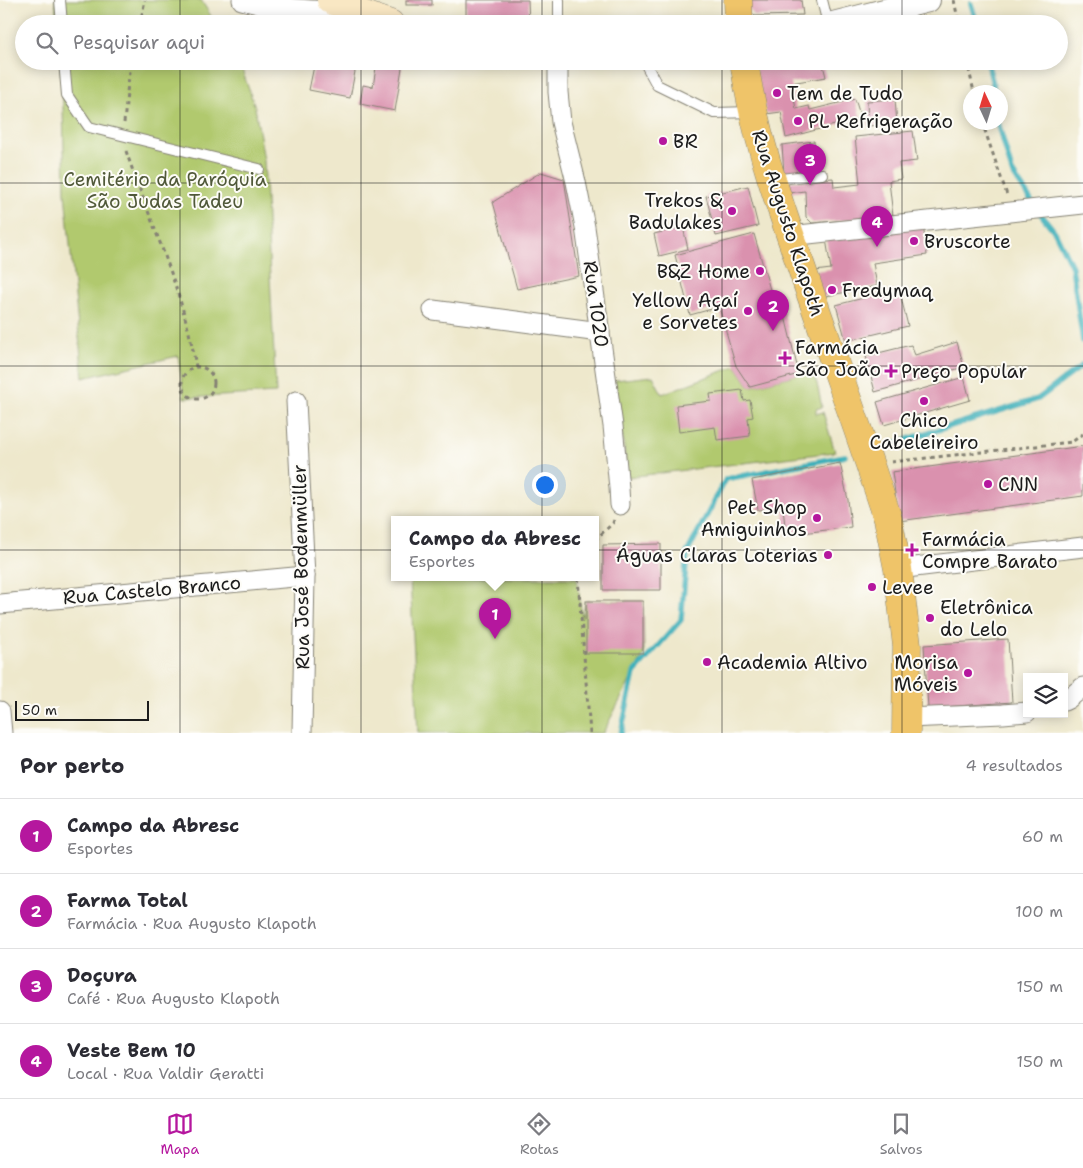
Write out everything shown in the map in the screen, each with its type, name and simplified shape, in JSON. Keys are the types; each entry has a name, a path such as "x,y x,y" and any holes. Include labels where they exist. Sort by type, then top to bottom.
{"main road":[{"path":"331,0 364,15"},
{"path":"738,0 739,15"},
{"name":"Rua Augusto Klapoth","path":"745,70 753,112 772,180 888,519 898,569 907,646 907,726"}],"street":[{"path":"242,0 270,7 356,12"},
{"path":"869,15 928,0"},
{"name":"Rua 1020","path":"558,70 561,122 583,218 600,332 613,426 620,505"},
{"path":"790,236 1083,204"},
{"path":"434,310 600,332"},
{"name":"Rua José Bodenmüller","path":"296,401 305,576 302,733"},
{"path":"898,569 1083,547"},
{"name":"Rua Castelo Branco","path":"0,604 305,576"},
{"path":"1068,699 1083,687"},
{"path":"0,711 2,733"},
{"path":"907,726 1023,712"}],"lane":[{"path":"60,0 61,15"},
{"path":"559,0 559,15"},
{"path":"822,0 826,15"},
{"path":"65,70 67,95 89,127 259,169"},
{"path":"649,70 657,85 714,113 753,112"},
{"path":"772,180 822,174"}],"path":[{"path":"142,15 145,0"},
{"path":"954,0 957,15"},
{"path":"123,124 130,70"},
{"path":"969,70 972,85"},
{"path":"985,130 1020,211"},
{"path":"124,145 178,297 196,367"},
{"path":"196,367 206,369 213,377 214,382 211,393 202,399 196,399 187,395 182,386 181,380 186,371 196,367"},
{"path":"870,465 1072,442 1083,434"},
{"path":"599,536 613,523 620,505"},
{"path":"578,581 590,733"}],"green space":[{"path":"55,0 201,0 210,15 56,15"},
{"name":"Cemitério da Paróquia São Judas Tadeu","path":"61,70 242,70 255,107 264,160 276,393 184,398 178,356 83,378 65,193"},
{"path":"736,366 750,387 814,370 822,407 816,409 816,414 823,412 835,452 628,477 615,380 653,376 662,394"},
{"path":"410,581 577,581 582,618 586,601 643,601 644,654 603,733 418,733"}],"building":[{"path":"406,0 432,0 432,5 406,5"},
{"path":"466,0 528,0 529,15 466,15"},
{"path":"745,0 801,0 803,15 754,15 745,5"},
{"path":"313,70 355,70 350,98 309,90"},
{"path":"376,70 402,70 395,111 360,104 363,85 373,87"},
{"path":"755,70 824,70 826,77 791,83 796,109 809,106 810,110 855,99 861,118 786,138 781,112 766,114"},
{"path":"895,99 897,124 868,126 867,101"},
{"path":"913,131 917,161 899,163 901,179 889,181 893,216 812,223 806,217 805,191 787,193 786,182 833,178 834,187 860,184 855,137"},
{"path":"814,141 818,170 784,174 782,145"},
{"path":"541,172 564,179 579,276 517,289 493,202"},
{"path":"748,186 758,226 716,236 706,196"},
{"path":"923,225 927,255 873,263 877,286 821,297 815,271 831,269 826,239"},
{"path":"683,227 688,249 659,256 654,234"},
{"path":"754,234 777,314 784,312 799,374 750,387 736,366 719,307 690,315 675,255"},
{"path":"899,289 908,326 846,341 836,305"},
{"path":"957,342 964,367 875,392 866,356 911,345 915,355"},
{"name":"Chico Cabeleireiro","path":"964,377 970,400 884,425 877,402"},
{"path":"742,390 744,401 750,400 753,417 748,418 750,436 717,440 715,427 679,432 676,405 711,401 710,394"},
{"name":"CNN","path":"1083,446 1083,496 899,521 892,472"},
{"path":"840,463 848,500 851,527 786,535 783,508 758,510 752,480"},
{"path":"661,544 661,590 603,590 603,545"},
{"path":"586,601 643,601 643,653 586,653"},
{"name":"Morisa Móveis","path":"1008,639 1012,702 928,708 924,645"}],"waterway":[{"path":"971,4 974,15"},
{"path":"989,70 993,85"},
{"path":"1000,130 1012,172 1034,205"},
{"path":"1040,213 1055,232 1072,267 1083,341"},
{"path":"889,445 1038,399 1083,365"},
{"path":"621,733 634,673 681,620 687,553 726,479 845,456"}],"place":[{"name":"Tem de Tudo","path":"777,93"},
{"name":"PL Refrigeração","path":"798,121"},
{"name":"BR","path":"663,141"},
{"name":"Doçura","path":"810,185"},
{"name":"Trekos & Badulakes","path":"732,211"},
{"name":"Bruscorte","path":"914,241"},
{"name":"Veste Bem 10","path":"877,247"},
{"name":"B&Z Home","path":"760,271"},
{"name":"Fredymaq","path":"832,290"},
{"name":"Yellow Açaí e Sorvetes","path":"748,311"},
{"name":"Farma Total","path":"773,331"},
{"name":"Farmácia São João","path":"785,358"},
{"name":"Preço Popular","path":"891,371"},
{"name":"Chico Cabeleireiro","path":"924,401"},
{"name":"CNN","path":"988,484"},
{"name":"Pet Shop Amiguinhos","path":"817,518"},
{"name":"Farmácia Compre Barato","path":"912,550"},
{"name":"Águas Claras Loterias","path":"828,555"},
{"name":"Levee","path":"872,587"},
{"name":"Eletrônica do Lelo","path":"930,618"},
{"name":"Campo da Abresc","path":"495,639"},
{"name":"Academia Altivo","path":"707,662"},
{"name":"Morisa Móveis","path":"968,673"}]}
